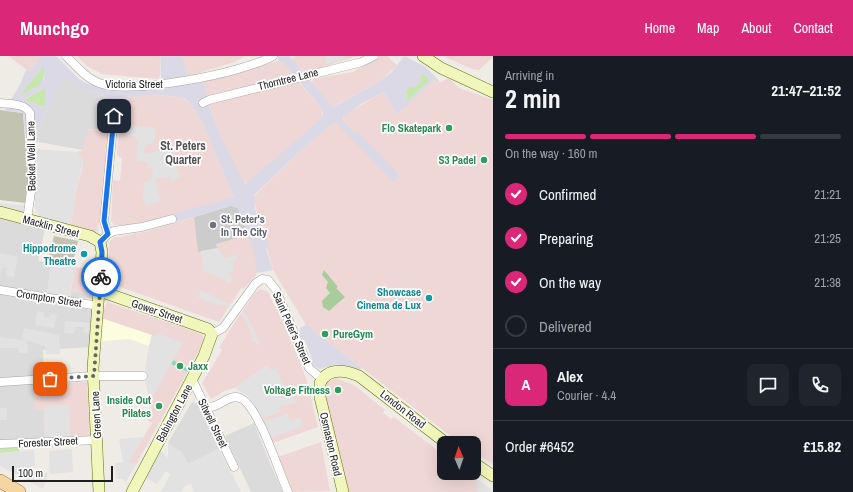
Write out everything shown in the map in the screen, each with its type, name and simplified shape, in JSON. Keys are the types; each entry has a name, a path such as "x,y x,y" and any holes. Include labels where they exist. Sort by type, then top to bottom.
{"main road":[{"path":"0,481 19,492"}],"street":[{"name":"Victoria Street","path":"66,56 90,79 105,85 165,84 189,81 239,68 273,56"},
{"name":"Thorntree Lane","path":"202,103 256,87 366,61 374,56"},
{"path":"423,56 436,65 493,92"},
{"path":"426,56 493,86"},
{"name":"Becket Well Lane","path":"0,103 24,107 30,113 32,184 27,220"},
{"name":"Green Lane","path":"99,492 94,376 104,221 114,116"},
{"name":"Macklin Street","path":"0,212 90,236 104,238"},
{"path":"104,238 172,219"},
{"name":"Saint Peter's Street","path":"212,334 223,328 253,286 261,280 268,280 273,286 293,327 309,368 322,379"},
{"name":"Crompton Street","path":"0,290 99,306"},
{"name":"Gower Street","path":"100,291 208,329 212,334"},
{"name":"Babington Lane","path":"132,492 209,348 212,334"},
{"name":"London Road","path":"322,379 327,374 338,371 359,376 437,436"},
{"path":"0,382 94,376 143,376"},
{"name":"Sitwell Street","path":"192,379 234,467"},
{"name":"Osmaston Road","path":"322,379 319,387 320,397 343,492"},
{"path":"206,406 211,407 235,397 240,398 247,403 263,430 288,492"},
{"name":"Forester Street","path":"0,444 97,440"},
{"path":"481,468 493,476"}],"shaded area":[{"path":"8,56 41,56 30,72"},
{"path":"41,56 56,56 79,79 88,84 128,88 129,91 161,89 167,86 202,79 208,97 209,106 221,136 245,184 321,119 323,115 322,109 292,73 283,63 278,61 278,56 289,56 333,107 377,83 392,72 404,56 426,67 439,81 437,83 434,80 397,115 384,92 361,104 343,117 343,120 355,133 358,132 400,175 394,183 335,122 309,143 254,195 255,208 269,247 266,249 273,270 257,273 254,251 238,208 231,206 173,223 171,214 234,197 202,122 190,103 185,99 172,96 151,95 122,98 120,112 109,112 110,101 107,97 84,90 64,76 36,134 25,134 23,113 4,111 21,83 25,72 27,70 30,72","holes":["44,66 44,79 39,85 23,94 22,92","423,73 429,80 407,102 406,91 409,87 415,87 421,81 421,75","45,88 45,107 25,99"]},
{"path":"77,56 161,56 160,76 158,79 102,74 87,66"},
{"path":"161,56 182,56 189,81 161,84"},
{"path":"182,56 245,56 234,62 189,76 185,70"},
{"path":"296,56 357,56 305,73 292,59"},
{"path":"325,56 344,56 345,59 327,64"},
{"path":"379,56 387,56 397,65 396,67 377,83 334,106 332,106 312,83 313,79 353,72"},
{"path":"443,56 493,57 479,70 472,69"},
{"path":"278,61 283,63 292,73 287,77 208,97 203,82"},
{"path":"64,75 84,90 107,97 110,100 107,131 90,129 83,150 33,141"},
{"path":"449,78 459,88 493,100 493,464 481,456 481,436 451,436 306,325 273,270 253,197 309,143 335,121 394,183 400,175 355,133 343,120 344,115 384,92 397,115 434,80 437,83 439,81 441,82"},
{"path":"297,80 322,109 322,119 249,181 243,183 221,136 209,106 210,104"},
{"path":"151,95 180,97 190,103 202,122 234,197 144,222 131,225 114,225 111,221 113,180 120,181 122,159 117,155 121,98"},
{"path":"0,110 23,113 28,178 26,203 0,200"},
{"path":"129,125 155,128 155,142 145,146 144,154 170,149 181,178 171,181 170,177 155,179 161,201 146,206 143,199 144,182 151,180 153,168 147,168 148,162 136,161 138,141 134,136 127,136"},
{"path":"89,129 109,132 105,151 98,231 96,232 71,226 76,191 83,166 83,160 77,152 83,150"},
{"path":"35,149 77,152 84,160 76,191 71,226 41,219 35,210"},
{"path":"0,203 26,206 21,216 0,209"},
{"path":"231,206 238,208 248,235 216,244 217,248 198,252 194,217"},
{"path":"194,217 198,251 217,247 216,244 248,235 255,251 258,268 256,276 243,289 241,288 219,322 109,283 110,279 107,278 109,272 109,242 113,238 148,231"},
{"path":"0,218 45,229 38,261 51,263 47,293 0,286"},
{"path":"54,236 78,241 72,265 48,260"},
{"path":"217,248 224,258 236,255 237,260 233,263 234,270 229,272 233,280 229,283 223,279 204,272 201,251"},
{"path":"0,253 18,257 14,277 6,276 7,268 5,267 1,270 0,276"},
{"path":"51,263 75,267 69,297 47,293"},
{"path":"75,267 95,270 92,294 71,291"},
{"path":"260,289 268,292 287,331 306,378 318,427 273,443 261,413 271,371 267,365 235,388 226,390 211,399 202,383 222,350 219,348 231,328 254,294"},
{"path":"71,291 92,294 92,299 70,297"},
{"path":"201,291 230,304 229,307 198,298"},
{"path":"0,294 93,310 91,347 43,350 45,441 0,444"},
{"path":"107,302 202,334 205,340 137,463 128,463 152,423 147,420 152,410 147,390 149,346 152,336 101,318"},
{"path":"243,310 261,347 251,340 253,336 241,314"},
{"path":"37,312 44,312 44,317 49,317 50,314 57,315 54,328 35,325"},
{"path":"101,318 152,335 149,346 130,339 101,341"},
{"path":"65,321 90,323 89,333 83,332 84,327 76,327 74,334 64,333"},
{"path":"306,325 362,368 360,370 337,364 320,369 313,365 311,362 312,358 305,341 299,333 300,328"},
{"path":"24,328 59,335 60,354 46,354 45,346 22,339"},
{"path":"156,333 183,343 150,401 144,378 149,346 152,335 155,336"},
{"path":"0,337 27,341 28,353 18,353 18,348 0,348"},
{"path":"267,365 271,370 276,368 285,388 280,390 292,387 296,403 279,406 280,412 263,418 249,397 235,388"},
{"path":"336,378 354,385 385,410 383,413 391,419 394,417 437,450 437,480 477,480 493,492 347,492 324,392 327,382"},
{"path":"87,382 90,436 45,439 44,410 35,410 33,385 41,385 42,398 45,398 45,384"},
{"path":"192,402 197,403 219,449 188,464 182,453 168,443"},
{"path":"69,405 70,437 45,439 44,406"},
{"path":"0,408 7,408 7,420 0,420"},
{"path":"288,414 290,421 300,417 303,426 271,438 264,421"},
{"path":"254,423 283,492 251,492 225,436"},
{"path":"143,437 129,463 137,463 126,482 122,479 116,479 115,463 123,462 119,439"},
{"path":"321,442 330,491 293,492 278,457"},
{"path":"168,443 182,453 188,464 219,449 241,492 194,492 191,484 184,487 181,492 161,492 170,474 166,471 157,484 146,478 160,450 168,458"},
{"path":"72,449 73,472 50,474 49,451"},
{"path":"34,450 35,466 31,467 31,475 48,473 43,489 0,466 0,453"},
{"path":"475,480 478,480 493,491 493,492 478,492"}],"green space":[{"path":"44,65 44,77 38,87 24,95 22,92"},
{"path":"423,72 430,80 407,102 406,91 409,87 421,81 421,75"},
{"path":"45,88 45,107 24,100"},
{"path":"324,270 338,287 336,288 345,297 329,311 323,307 322,301 330,293 326,288 328,282 322,275"},
{"name":"Jaxx","path":"173,360 189,369 188,372 171,364"},
{"path":"19,447 19,451 0,453 0,449"}],"way so far":[{"path":"50,379 94,376 94,355 101,277"}],"place":[{"name":"Flo Skatepark","path":"449,128"},
{"name":"S3 Padel","path":"484,160"},
{"name":"St. Peter's In The City","path":"213,225"},
{"name":"Hippodrome Theatre","path":"84,254"},
{"name":"Showcase Cinema de Lux","path":"429,298"},
{"name":"PureGym","path":"325,334"},
{"name":"Jaxx","path":"180,366"},
{"name":"Voltage Fitness","path":"338,390"},
{"name":"Inside Out Pilates","path":"159,406"}],"district":[{"name":"St. Peters Quarter","path":"183,153"}],"route":[{"path":"101,277 102,244 100,242 108,234 104,227 104,221 114,116"}]}
